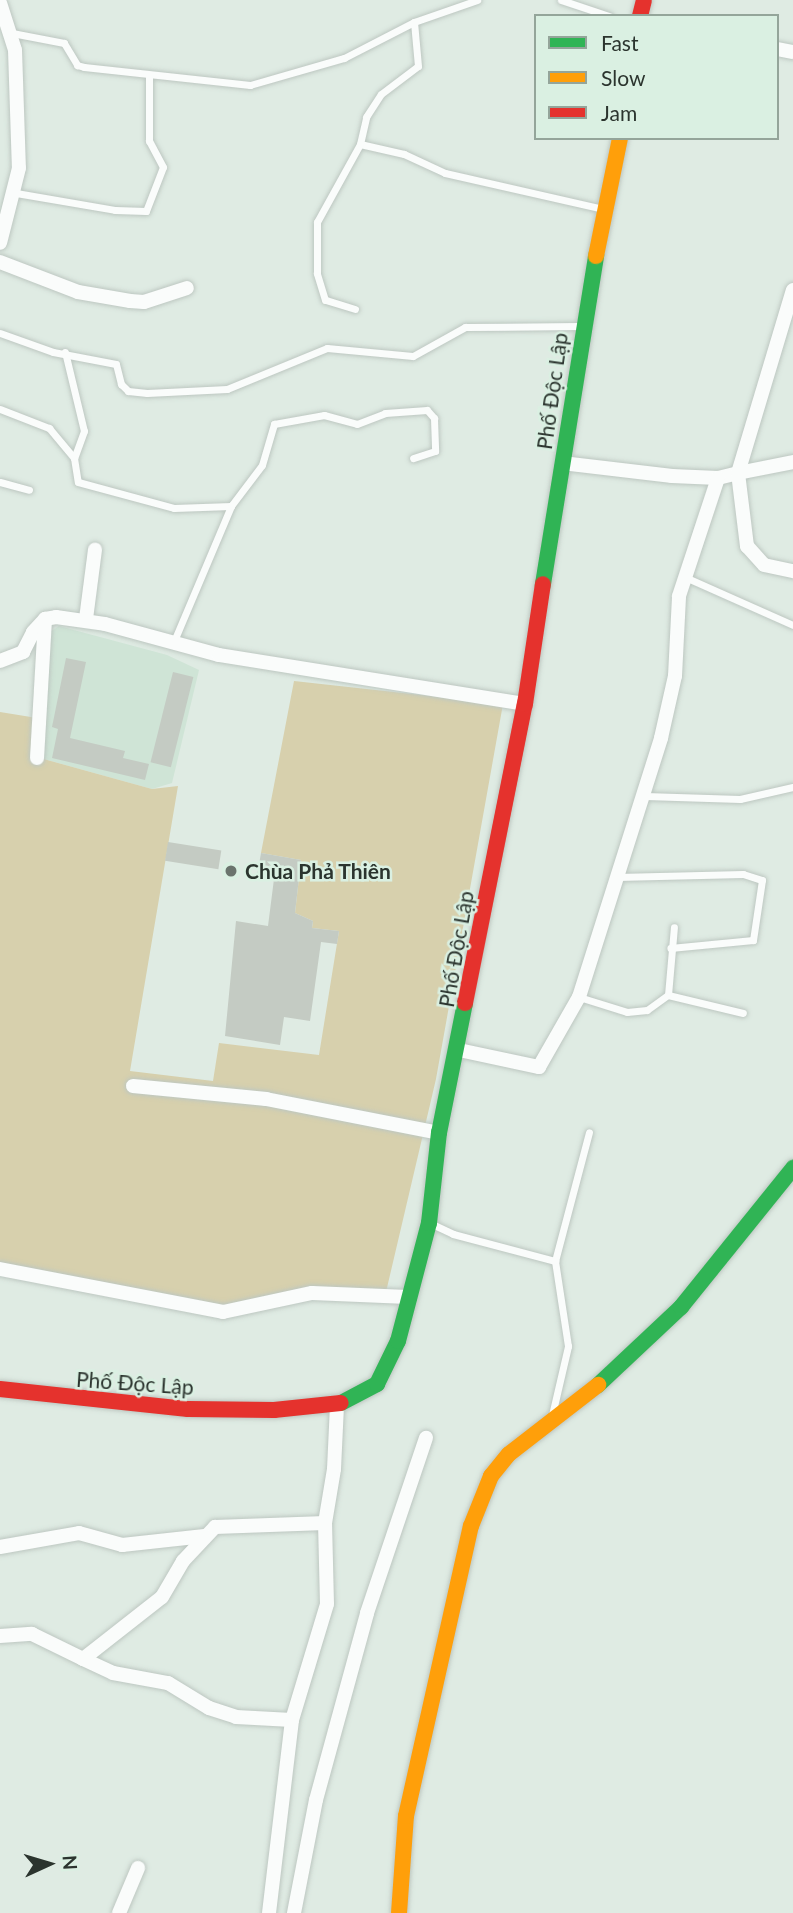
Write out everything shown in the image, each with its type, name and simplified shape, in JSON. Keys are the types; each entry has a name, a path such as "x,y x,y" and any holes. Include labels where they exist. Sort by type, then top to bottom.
{"street":[{"path":"0,4 12,33 16,193 0,243"},
{"name":"Phố Độc Lập","path":"0,1389 188,1409 274,1410 337,1405 377,1384 397,1341 429,1223 439,1133 459,1050 525,704 582,326 608,210 620,140"},
{"path":"0,262 78,292 130,301 144,302 187,288"},
{"path":"793,290 790,308 737,473 747,546 764,565 793,571"},
{"path":"562,463 711,477 793,462"},
{"path":"459,1050 518,1066 546,1061 579,997 645,796 672,692 685,576 711,477"},
{"path":"86,619 95,550"},
{"path":"44,619 86,619 219,655 525,704"},
{"path":"0,662 23,652 44,619"},
{"path":"37,758 44,619"},
{"path":"133,1086 265,1099 439,1133"},
{"path":"399,1913 407,1816 471,1526 491,1476 509,1454 611,1375 681,1307 793,1168"},
{"path":"0,1269 223,1312 312,1293 408,1297"},
{"path":"269,1913 292,1720 327,1604 325,1523 334,1469 337,1405"},
{"path":"295,1913 316,1800 363,1626 426,1438"},
{"path":"83,1659 162,1597 205,1536 220,1525 325,1523"},
{"path":"0,1547 79,1533 122,1545 205,1536"},
{"path":"0,1636 32,1634 113,1673 168,1683 209,1708 236,1717 292,1720"},
{"path":"119,1913 138,1868"}],"lane":[{"path":"12,33 64,43 77,65 84,67 149,78 235,86 263,82 344,58 414,22 477,0"},
{"path":"561,0 603,14"},
{"path":"355,309 325,300 317,273 317,222 360,144 366,117 381,94 418,66 414,22"},
{"path":"16,193 115,210 146,211 163,167 149,141 149,78"},
{"path":"360,144 404,155 458,177 608,210"},
{"path":"0,333 116,364 121,384 128,391 201,392 227,388 327,348 413,356 465,327 582,326"},
{"path":"65,352 84,430 74,458 78,482 174,508 230,506"},
{"path":"0,409 49,428 74,458"},
{"path":"174,641 230,506 262,465 274,424 324,415 357,424 385,413 428,411 434,418 435,451 413,458"},
{"path":"0,482 29,490"},
{"path":"685,576 793,625"},
{"path":"645,796 740,799 793,786"},
{"path":"617,877 743,874 762,880 753,940 670,948"},
{"path":"668,995 670,948 674,927"},
{"path":"579,997 627,1012 647,1010 668,995 744,1013"},
{"path":"550,1421 568,1346 555,1261 589,1132"},
{"path":"429,1223 453,1234 555,1261"}],"shaded area":[{"path":"59,626 167,655 199,670 172,783 152,789 40,758 50,632"},
{"path":"294,681 503,704 436,1079 386,1292 236,1306 198,1304 0,1264 0,712 37,718 40,758 152,789 178,786 130,1071 213,1081 219,1043 319,1055 339,931 312,928 313,921 295,913 301,860 261,853"}],"building":[{"path":"66,658 86,662 70,738 125,751 123,758 149,764 145,780 52,758 58,729 52,727"},
{"path":"173,672 193,677 171,767 151,762"},
{"path":"168,842 221,850 218,869 165,861"},
{"path":"261,853 301,860 295,913 313,921 312,928 339,931 337,944 321,942 310,1021 284,1017 280,1045 225,1036 236,921 268,926 274,879 257,876"}],"traffic: fast":[{"path":"543,584 596,256"},
{"path":"341,1403 377,1384 398,1341 429,1223 439,1133 465,1003"},
{"path":"598,1385 681,1307 793,1168"}],"traffic: slow":[{"path":"596,256 620,140"},
{"path":"399,1913 406,1816 471,1526 491,1476 509,1454 598,1385"}],"traffic: jam":[{"path":"640,14 644,0"},
{"path":"465,1003 525,704 543,584"},
{"path":"0,1389 188,1409 274,1410 341,1403"}],"place":[{"name":"Chùa Phả Thiên","path":"231,871"}]}
